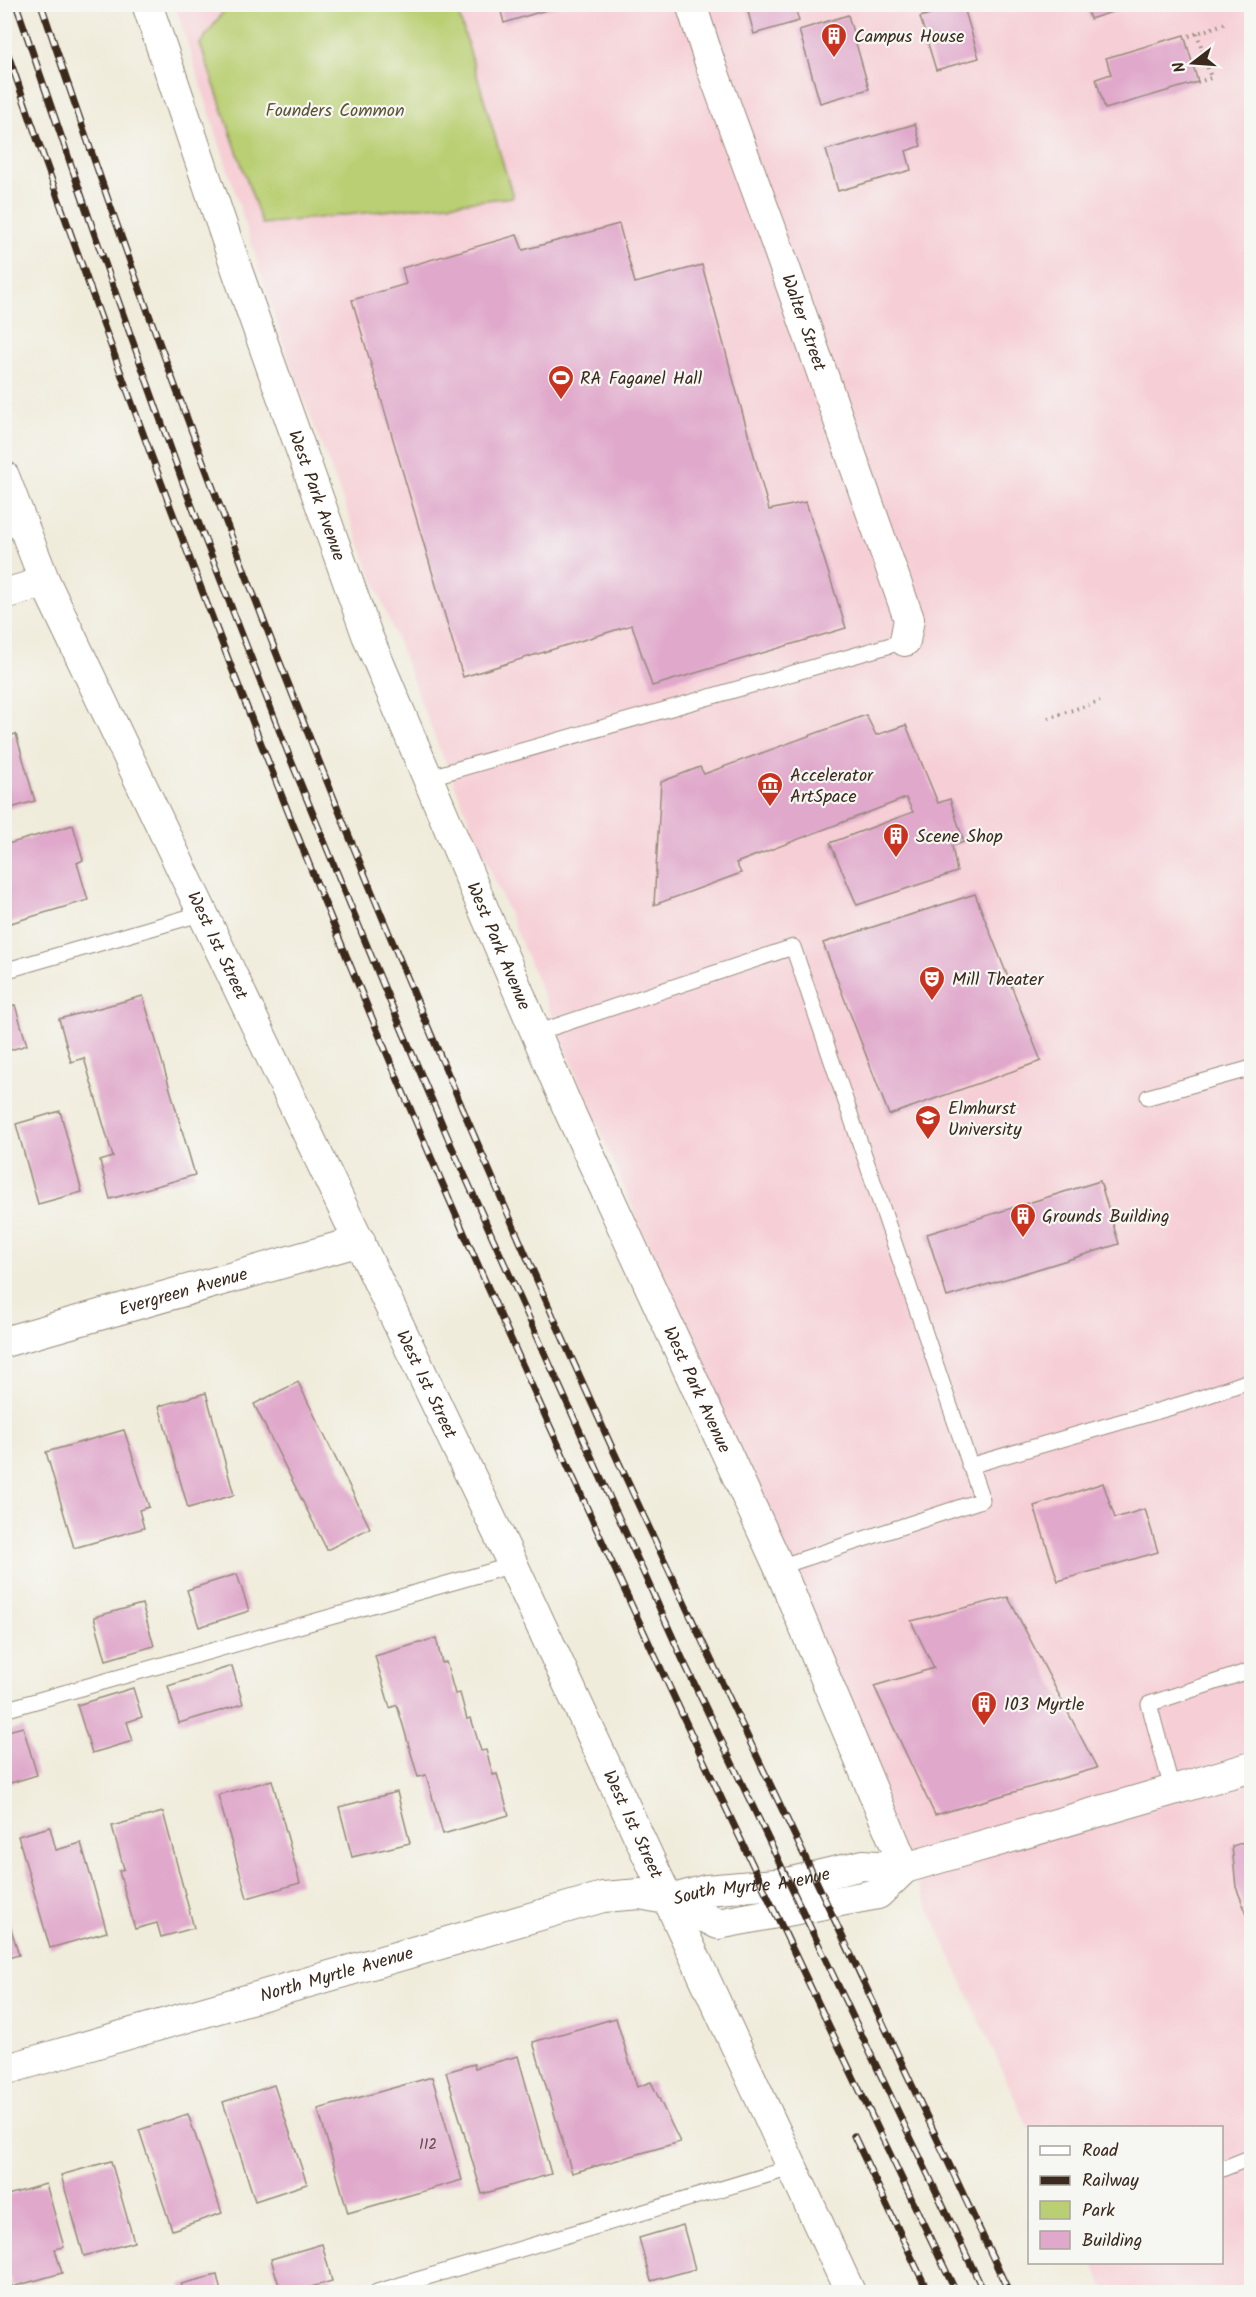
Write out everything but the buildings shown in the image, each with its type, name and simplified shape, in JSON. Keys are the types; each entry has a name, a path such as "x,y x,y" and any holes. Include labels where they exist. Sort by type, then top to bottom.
{"street":[{"name":"West Park Avenue","path":"147,4 238,273 363,624 536,1033 779,1566 905,1868"},
{"name":"Walter Street","path":"692,4 710,63 909,619 905,641"},
{"name":"West 1st Street","path":"4,476 45,582 360,1241 671,1900 790,2168 850,2292"},
{"path":"4,594 45,582"},
{"name":"Evergreen Avenue","path":"4,1342 360,1241"},
{"name":"South Myrtle Avenue","path":"671,1900 706,1890 787,1883 863,1865 905,1868 1251,1767"},
{"name":"North Myrtle Avenue","path":"4,2070 603,1897 640,1894 671,1900"}],"lane":[{"path":"427,778 905,641"},
{"path":"4,970 203,913"},
{"path":"536,1033 793,947 982,1500 779,1566"},
{"path":"1148,1097 1251,1068"},
{"path":"969,1466 1189,1402 1249,1381"},
{"path":"4,1710 513,1565"},
{"path":"1172,1789 1149,1704 1251,1670"},
{"path":"1223,2168 1251,2157"},
{"path":"377,2292 790,2168"}],"path":[{"path":"1189,36 1226,23"},
{"path":"1197,33 1211,78 1198,82"},
{"path":"1048,718 1101,701"}],"shaded area":[{"name":"Elmhurst University","path":"175,5 1251,5 1251,2292 1106,2292 1092,2264 1223,2264 1223,2126 1028,2128 904,1853 437,743 290,364"}],"green space":[{"name":"Founders Common","path":"228,5 456,5 513,197 262,224 200,44"}],"railway":[{"path":"16,4 183,483 290,758 386,992 451,1145 682,1658 984,2292"},
{"path":"41,4 101,180 229,529 296,703 436,1047 585,1388 641,1510 1009,2292"},
{"path":"4,43 154,463 260,742 372,1018 493,1299 622,1584 956,2292"},
{"path":"854,2136 928,2292"}],"place":[{"name":"Campus House","path":"834,59"},
{"name":"RA Faganel Hall","path":"561,401"},
{"name":"Accelerator ArtSpace","path":"770,808"},
{"name":"Scene Shop","path":"896,859"},
{"name":"Mill Theater","path":"932,1002"},
{"name":"Elmhurst University","path":"928,1141"},
{"name":"Grounds Building","path":"1023,1239"},
{"name":"103 Myrtle","path":"984,1727"}]}
